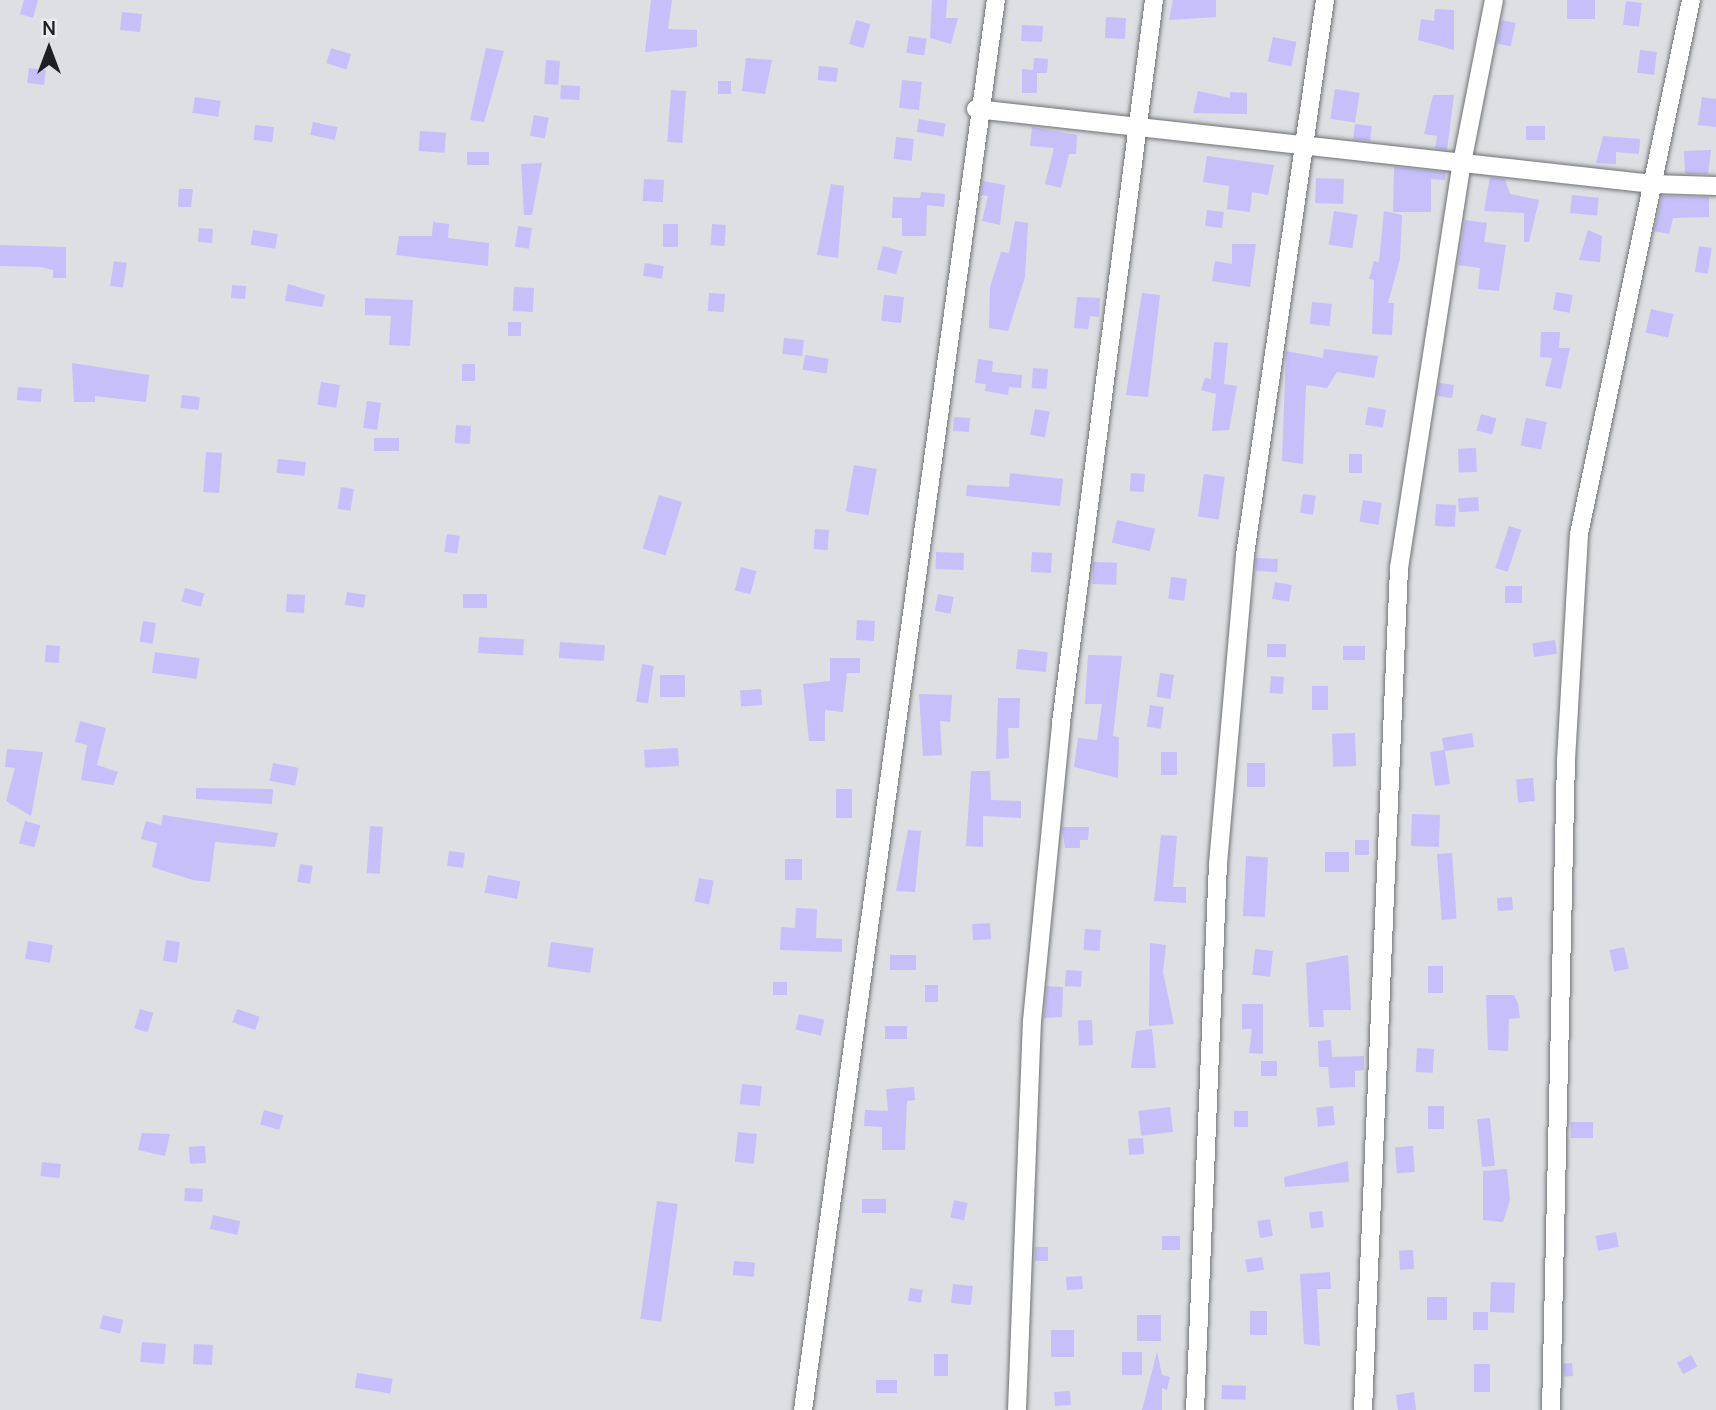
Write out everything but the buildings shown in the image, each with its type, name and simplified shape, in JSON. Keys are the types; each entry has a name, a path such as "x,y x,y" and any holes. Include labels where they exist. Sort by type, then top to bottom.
{"street":[{"path":"803,1410 976,109 996,0"},
{"path":"1017,1410 1032,1021 1088,478 1134,125 1154,0"},
{"path":"1195,1410 1219,851 1245,555 1325,0"},
{"path":"1363,1410 1399,568 1462,163 1494,0"},
{"path":"1551,1410 1566,760 1579,534 1691,0"},
{"path":"976,109 1653,184 1716,186"}]}
